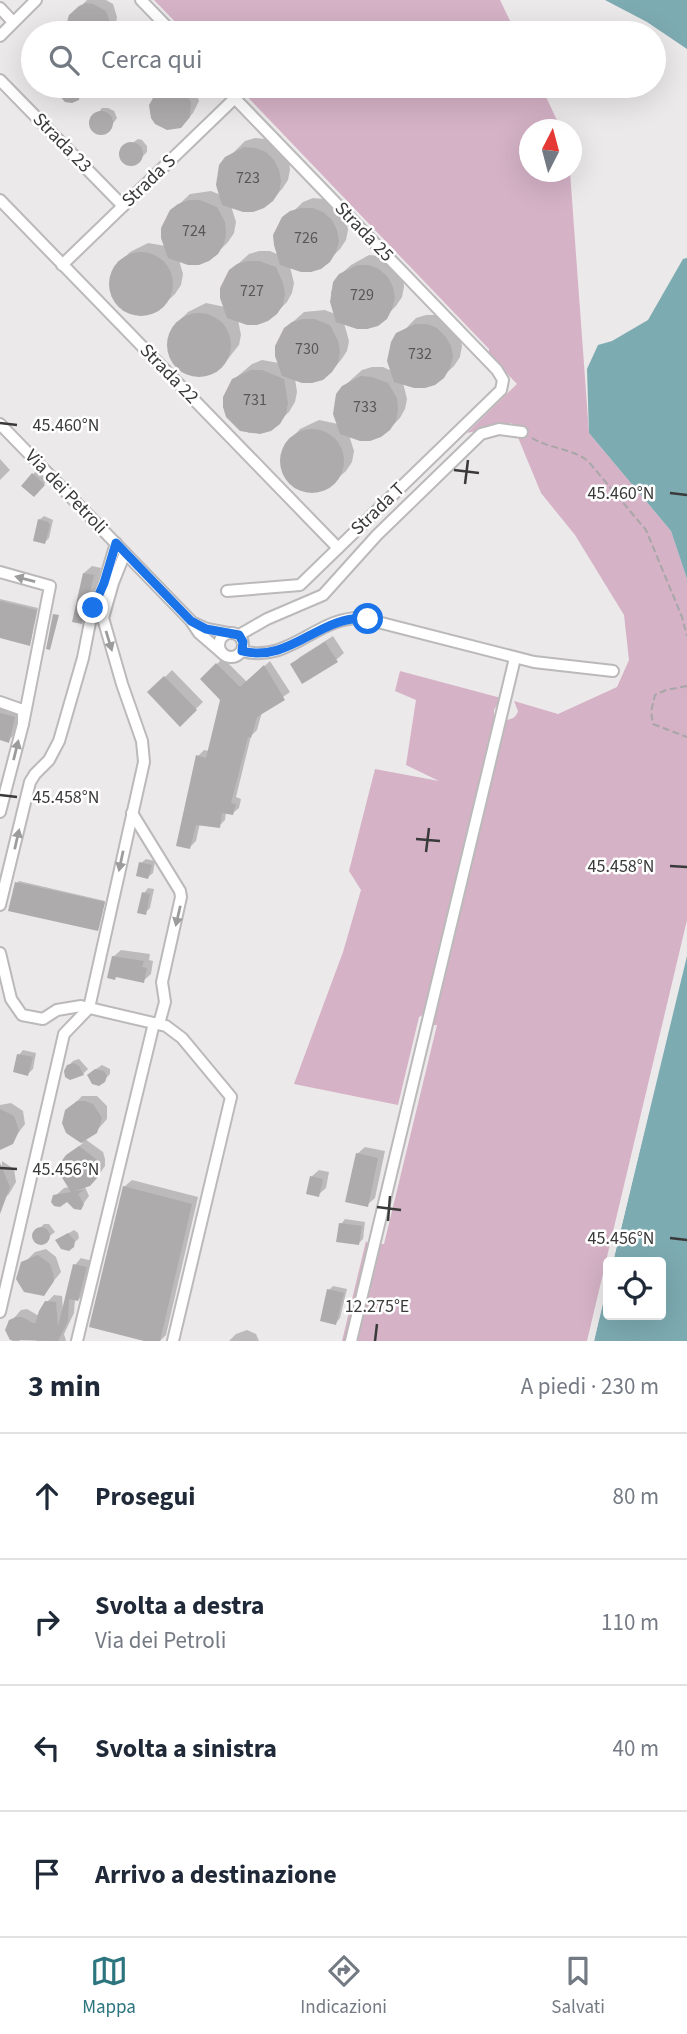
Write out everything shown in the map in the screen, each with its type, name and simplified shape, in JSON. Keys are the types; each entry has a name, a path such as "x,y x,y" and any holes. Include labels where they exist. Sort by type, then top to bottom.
{"street":[{"path":"0,36 36,0"},
{"path":"141,0 161,21"},
{"path":"0,8 13,22"},
{"name":"Strada 23","path":"0,80 123,206"},
{"name":"Strada S","path":"62,265 233,98"},
{"name":"Strada 25","path":"235,98 487,360 503,380"},
{"name":"Strada 22","path":"0,200 338,548"},
{"name":"Strada T","path":"227,592 300,585 501,390 503,380"},
{"name":"Via dei Petroli","path":"0,424 191,621 200,634 221,652"},
{"path":"522,432 499,429 481,434 386,526 323,595 220,641 221,652 232,657 242,651 274,652 304,640 334,622 355,618 368,619 515,658 612,671"},
{"path":"0,905 30,782 49,760 59,741 83,658 94,605 116,543"},
{"path":"0,1312 65,1034 89,1008 144,762 144,749 103,618 125,553"},
{"path":"0,572 50,586 23,724 0,812"},
{"name":"Via dei Petroli","path":"191,621 206,629 233,634"},
{"path":"233,634 243,642 242,651"},
{"path":"351,1341 515,658"},
{"path":"0,702 20,709 23,712 23,724"},
{"path":"77,1341 157,1024 165,1002 162,982 181,897 180,891 132,813"},
{"path":"0,953 12,999 22,1015 43,1019 57,1010 89,1008 157,1024 175,1031 231,1097 173,1341"},
{"path":"50,1014 60,1022 65,1034"}],"path":[{"path":"522,432 541,443 578,453 588,461 646,530 682,617 687,636"},
{"path":"687,686 655,695 651,712 653,724 687,737"}],"shaded area":[{"path":"154,0 500,0 510,21 174,21"},
{"path":"248,98 547,98 556,119 519,119 519,182 571,182 589,433 671,531 687,579 687,920 607,1257 603,1257 603,1274 587,1341 355,1341 379,1244 384,1244 437,1025 430,1025 504,720 513,718 517,713 514,701 558,714 617,687 629,660 624,615 575,535 541,493 512,423 467,433 517,384 489,355 489,349"},
{"path":"400,671 501,698 494,710 494,730 426,1013 419,1017 398,1105 294,1084 343,952 361,890 349,871 375,769 439,781 406,765 416,700 395,691"},
{"path":"366,1241 370,1246 348,1341 342,1341"}],"water":[{"path":"605,0 687,0 687,49 666,35 666,21 645,21"},
{"path":"687,258 687,579 671,531 589,433 587,369 598,345 612,341 648,320 683,259"},
{"path":"687,956 687,1341 594,1341 603,1304 603,1320 666,1320 666,1257 614,1257"}],"pier":[{"path":"687,952 614,1257 611,1257 684,955"},
{"path":"603,1290 594,1341 591,1341"}],"building":[{"path":"93,4 106,11 110,21 67,21 69,15 79,6"},
{"path":"62,98 79,98 72,103 65,102"},
{"path":"153,98 188,98 191,102 190,117 181,128 167,130 155,124 149,105"},
{"path":"101,111 112,118 113,123 106,134 101,135 90,128 89,123 96,112"},
{"path":"131,142 142,149 143,154 136,165 131,166 120,159 119,154 126,143"},
{"path":"244,147 266,152 274,160 281,181 279,192 273,201 253,212 243,212 222,205 216,185 219,165 225,157"},
{"path":"189,200 200,200 217,207 225,222 224,244 218,254 199,265 188,265 168,258 161,238 161,228 170,210"},
{"path":"301,208 313,208 323,212 332,220 339,241 330,262 311,272 301,272 280,265 274,245 273,235 282,217"},
{"path":"135,252 147,252 164,261 171,272 171,296 164,307 147,316 135,316 123,311 114,302 109,290 109,278 114,266 123,257"},
{"path":"248,261 259,261 276,267 285,294 283,305 277,314 257,325 247,325 227,318 220,298 220,288 229,270"},
{"path":"357,265 369,265 379,269 388,277 395,298 387,319 378,326 367,329 357,329 336,322 330,302 333,282 339,274"},
{"path":"193,313 205,313 222,322 229,333 229,357 222,368 205,377 193,377 181,372 172,363 167,351 167,339 172,327 181,318"},
{"path":"303,319 314,319 330,325 340,352 338,363 332,372 323,380 312,383 302,383 282,376 275,356 275,346 284,328"},
{"path":"415,324 427,324 437,328 451,346 453,357 444,378 425,388 394,382 387,361 396,333"},
{"path":"251,370 262,370 284,379 288,403 280,424 271,431 260,434 240,431 226,417 223,407 223,397 232,379"},
{"path":"361,376 388,383 397,398 396,421 381,437 370,441 360,441 340,434 333,414 336,394 342,386"},
{"path":"306,429 318,429 335,438 342,449 342,473 335,484 318,493 306,493 294,488 285,479 280,467 280,455 285,443 294,434"},
{"path":"32,473 45,485 34,497 21,486"},
{"path":"38,519 50,525 45,544 33,541"},
{"path":"83,573 94,575 82,624 72,622"},
{"path":"0,601 37,610 30,646 0,638"},
{"path":"53,614 59,615 50,650 46,649"},
{"path":"325,642 338,662 302,684 290,664"},
{"path":"216,663 240,687 264,665 285,700 257,717 251,738 248,737 231,803 236,804 233,815 222,813 220,828 196,825 190,849 176,846 196,755 206,758 220,700 200,679"},
{"path":"164,676 197,710 180,727 147,692"},
{"path":"0,713 15,717 9,743 0,740"},
{"path":"139,862 152,865 148,879 136,876"},
{"path":"15,882 105,902 98,931 8,911"},
{"path":"142,892 150,894 146,915 137,913"},
{"path":"112,956 144,961 142,967 147,968 144,983 116,977 115,980 107,978"},
{"path":"17,1054 33,1057 28,1076 13,1072"},
{"path":"74,1063 84,1075 70,1080 65,1077 64,1071 67,1065"},
{"path":"95,1069 104,1071 107,1076 105,1082 99,1086 92,1084 87,1075"},
{"path":"77,1101 93,1104 102,1118 97,1133 81,1143 66,1133 62,1123 65,1110"},
{"path":"0,1109 14,1116 19,1131 13,1144 0,1150"},
{"path":"79,1146 96,1159 98,1177 90,1186 75,1191 84,1190 78,1194 84,1204 81,1210 74,1209 67,1202 60,1207 54,1206 51,1202 53,1195 71,1192 61,1176 61,1162"},
{"path":"356,1153 378,1158 368,1207 345,1202"},
{"path":"0,1163 10,1187 0,1214"},
{"path":"310,1176 323,1179 319,1197 306,1194"},
{"path":"123,1186 192,1204 160,1341 144,1341 89,1327"},
{"path":"339,1223 362,1226 359,1245 336,1242"},
{"path":"37,1227 45,1227 50,1236 48,1243 37,1245 32,1240 32,1232"},
{"path":"68,1233 75,1241 74,1247 69,1251 61,1249 55,1240"},
{"path":"38,1255 50,1264 53,1273 54,1281 44,1296 24,1292 16,1279 21,1262"},
{"path":"73,1264 87,1267 78,1301 69,1299 68,1321 58,1341 10,1340 5,1330 9,1320 22,1317 35,1324 45,1301 56,1302 58,1327"},
{"path":"327,1289 344,1293 336,1325 320,1321"}],"route":[{"path":"93,608 116,543 191,621 206,629 239,635 243,642 242,651 274,652 304,640 334,622 349,618 368,619"}]}
